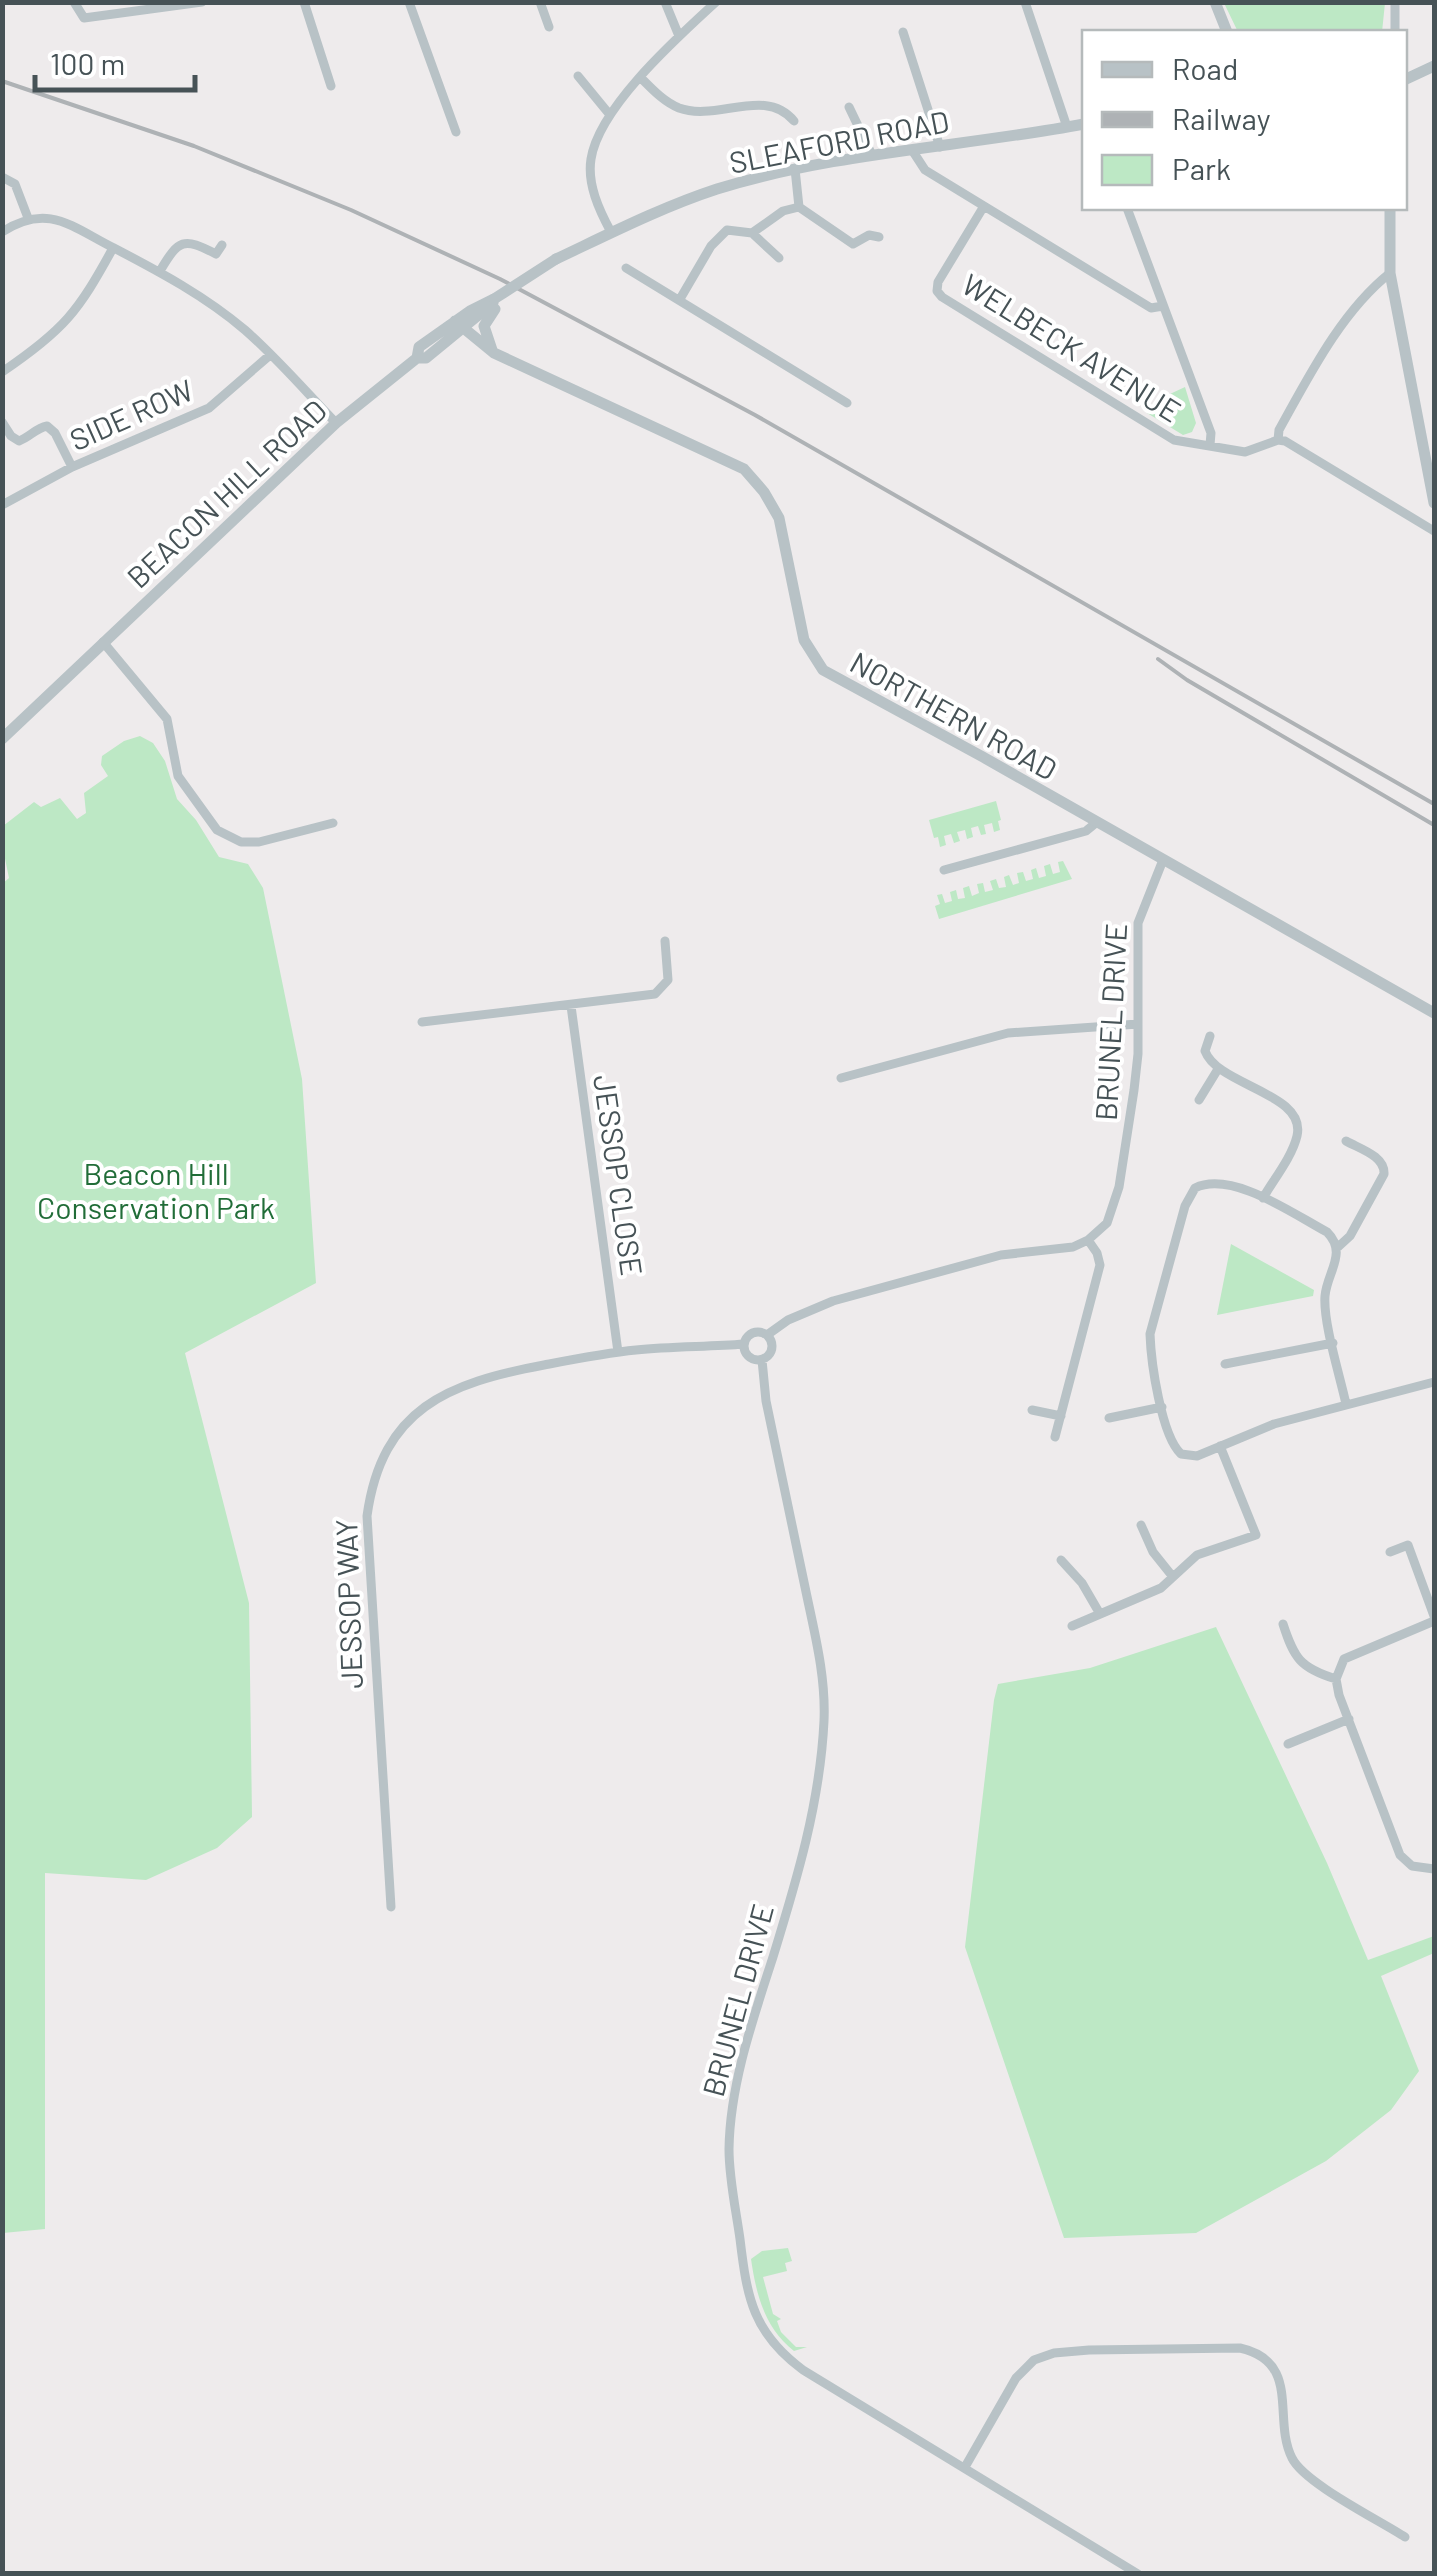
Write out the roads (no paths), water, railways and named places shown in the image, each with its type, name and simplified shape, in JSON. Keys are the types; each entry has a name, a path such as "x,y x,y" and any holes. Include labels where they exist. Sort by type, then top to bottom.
{"street":[{"path":"74,2 84,18 202,2"},
{"path":"304,2 331,86"},
{"path":"409,2 456,132"},
{"path":"540,2 549,27"},
{"path":"665,2 679,36"},
{"path":"611,232 593,190 590,162 596,138 640,78 716,2"},
{"path":"1024,2 1067,127"},
{"path":"1215,2 1226,30"},
{"path":"1395,30 1396,2"},
{"path":"902,32 940,147"},
{"path":"1407,79 1434,66"},
{"path":"578,76 610,115"},
{"path":"640,78 681,109 771,104 785,110 794,122"},
{"path":"849,107 872,155"},
{"name":"SLEAFORD ROAD","path":"496,303 527,276 556,259 715,190 872,155 1082,124"},
{"path":"912,150 925,170 1150,308 1163,306"},
{"path":"796,169 799,207"},
{"path":"2,177 15,184 28,218"},
{"name":"WELBECK AVENUE","path":"984,206 938,282 937,291 942,297 1174,440 1245,452 1278,440"},
{"path":"752,233 783,210 799,207 853,244 869,235 880,236"},
{"path":"1128,210 1212,433 1210,445"},
{"path":"1390,210 1390,273 1429,448 1434,504"},
{"path":"2,232 28,218 64,221 160,271 245,330 336,423"},
{"path":"680,299 710,246 727,230 752,233 779,258"},
{"path":"160,271 173,248 181,244 194,243 216,254 222,244"},
{"path":"2,372 62,328 76,312 113,248"},
{"path":"626,268 847,403"},
{"path":"1390,273 1373,286 1315,366 1279,430 1278,440 1434,531"},
{"path":"459,325 496,303"},
{"path":"494,353 484,326 496,303"},
{"name":"NORTHERN ROAD","path":"459,325 494,353 744,469 779,518 804,640 817,665 839,681 1434,1014"},
{"name":"BEACON HILL ROAD","path":"2,740 336,423 417,358 426,358 459,325"},
{"name":"SIDE ROW","path":"2,506 72,466 209,408 270,355"},
{"path":"2,422 11,436 19,440 48,426 72,466"},
{"path":"104,642 167,719 178,776 217,830 241,842 259,842 334,823"},
{"path":"944,870 1086,831 1097,822"},
{"name":"BRUNEL DRIVE","path":"1088,1240 1106,1223 1114,1207 1132,1111 1138,1024 1138,924 1163,860"},
{"path":"422,1022 641,997 661,990 668,971 665,942"},
{"name":"JESSOP CLOSE","path":"571,1006 618,1352"},
{"path":"841,1078 1008,1033 1138,1024"},
{"path":"1210,1036 1205,1051 1209,1062 1284,1105 1296,1122 1293,1146 1264,1198"},
{"path":"1199,1100 1218,1069"},
{"path":"1338,1247 1350,1236 1384,1174 1380,1160 1346,1141"},
{"path":"1346,1404 1324,1302 1338,1247 1327,1232 1240,1188 1215,1183 1195,1188 1187,1199 1150,1334 1168,1436 1181,1454 1197,1456 1274,1424 1434,1382"},
{"path":"767,1335 772,1350 762,1360 747,1355 744,1344 753,1333 767,1335 788,1320 833,1301 1001,1254 1064,1250 1088,1240 1100,1266 1055,1437"},
{"path":"1225,1364 1333,1343"},
{"name":"JESSOP WAY","path":"391,1907 367,1540 370,1491 379,1466 407,1422 454,1389 488,1376 618,1352 744,1344"},
{"name":"BRUNEL DRIVE","path":"762,1360 766,1401 818,1648 824,1701 812,1821 750,2028 732,2114 729,2150 745,2278 754,2314 791,2362 1138,2574"},
{"path":"1109,1418 1162,1407"},
{"path":"1032,1410 1061,1416"},
{"path":"1072,1626 1161,1588 1198,1555 1256,1534 1220,1446"},
{"path":"1141,1526 1173,1577"},
{"path":"1390,1552 1408,1546 1434,1619 1344,1659 1336,1679 1400,1855 1412,1866 1434,1869"},
{"path":"1061,1560 1082,1583 1100,1614"},
{"path":"1283,1624 1300,1663 1314,1673 1336,1679"},
{"path":"1288,1744 1349,1719"},
{"path":"965,2467 1016,2378 1034,2360 1054,2353 1089,2350 1240,2348 1260,2356 1279,2379 1288,2446 1300,2470 1405,2537"}],"railway":[{"path":"2,81 194,146 351,210 500,279 755,415 1434,804"},
{"path":"1158,659 1187,680 1434,825"}],"park label":[{"name":"Beacon Hill Conservation Park","path":"156,1190"}]}
